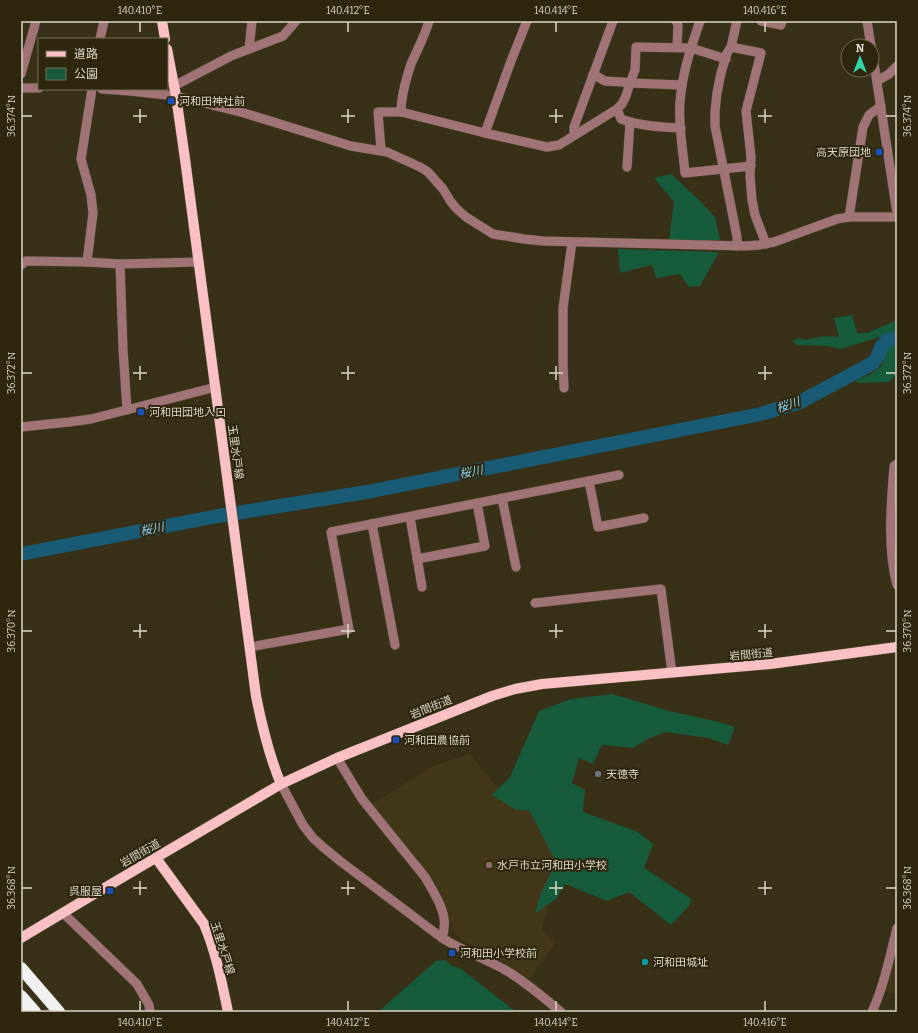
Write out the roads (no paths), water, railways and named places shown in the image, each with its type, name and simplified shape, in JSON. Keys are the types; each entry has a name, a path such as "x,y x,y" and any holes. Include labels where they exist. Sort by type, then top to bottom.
{"highway":[{"path":"21,968 59,1012"},
{"path":"21,980 49,1012"},
{"path":"21,996 35,1012"}],"main road":[{"path":"162,21 165,38"},
{"name":"玉里水戸線","path":"168,54 175,91 199,262 256,696 273,762 281,784"},
{"name":"岩間街道","path":"21,938 281,784 337,758 492,696 529,686 770,664 897,647"},
{"name":"玉里水戸線","path":"156,858 204,924 209,935 228,1012"}],"street":[{"path":"21,74 36,21"},
{"path":"100,38 104,21"},
{"path":"249,50 252,21"},
{"path":"175,91 231,56 283,36 296,21"},
{"path":"401,112 401,104 411,65 429,21"},
{"path":"485,133 527,21"},
{"path":"574,135 574,127 613,21"},
{"path":"676,21 678,25 677,47"},
{"path":"700,21 691,48 682,85 680,103 680,128 685,173 751,166"},
{"path":"737,21 717,93 715,111 715,126 737,246"},
{"path":"761,21 781,25 782,21"},
{"path":"867,21 870,38"},
{"path":"381,150 378,112 401,112 547,147 560,145 617,109 622,104 635,70 636,47 691,48 726,59"},
{"path":"730,47 761,53 746,111 751,157 750,176 752,200 766,244"},
{"path":"877,81 889,74 897,66"},
{"path":"593,74 605,81 630,84 682,85"},
{"path":"877,78 897,213"},
{"path":"21,88 38,88"},
{"path":"87,262 93,213 91,195 81,159 92,90"},
{"path":"116,90 175,91 351,146 387,152 428,172 443,189 451,202 466,217 493,234 524,240 737,246 759,245 774,242 837,219 849,217 897,217"},
{"path":"849,217 863,127 869,115 881,106"},
{"path":"617,109 621,119 630,122 653,126 680,128"},
{"path":"626,167 630,122"},
{"path":"564,388 563,308 572,242"},
{"path":"21,264 26,261 120,264 199,262"},
{"path":"120,264 127,410"},
{"path":"21,427 81,421 216,387"},
{"path":"897,464 894,466 892,492 891,547 897,585"},
{"path":"250,647 349,630 331,532 619,475"},
{"path":"589,481 598,527 644,518"},
{"path":"502,498 516,567"},
{"path":"417,559 485,546 478,503"},
{"path":"410,517 422,587"},
{"path":"372,524 395,644"},
{"path":"535,603 661,589 672,673"},
{"path":"337,758 362,799 425,877 433,890 440,904 443,916 445,927 442,938"},
{"path":"281,784 303,826 313,838 340,861 442,938 506,971 528,985 561,1012"},
{"path":"63,913 137,984 149,1005 150,1012"},
{"path":"872,1012 890,958 897,928"}],"waterway":[{"name":"桜川","path":"21,554 218,516 367,492 761,414 800,402 873,363 878,356 881,347 887,340 897,338"}],"place":[{"name":"河和田神社前","path":"171,101"},
{"name":"高天原団地","path":"879,152"},
{"name":"河和田団地入口","path":"141,412"},
{"name":"河和田農協前","path":"396,740"},
{"name":"天徳寺","path":"598,774"},
{"name":"水戸市立河和田小学校","path":"489,865"},
{"name":"呉服屋","path":"110,891"},
{"name":"河和田小学校前","path":"452,953"},
{"name":"河和田城址","path":"645,962"}]}
